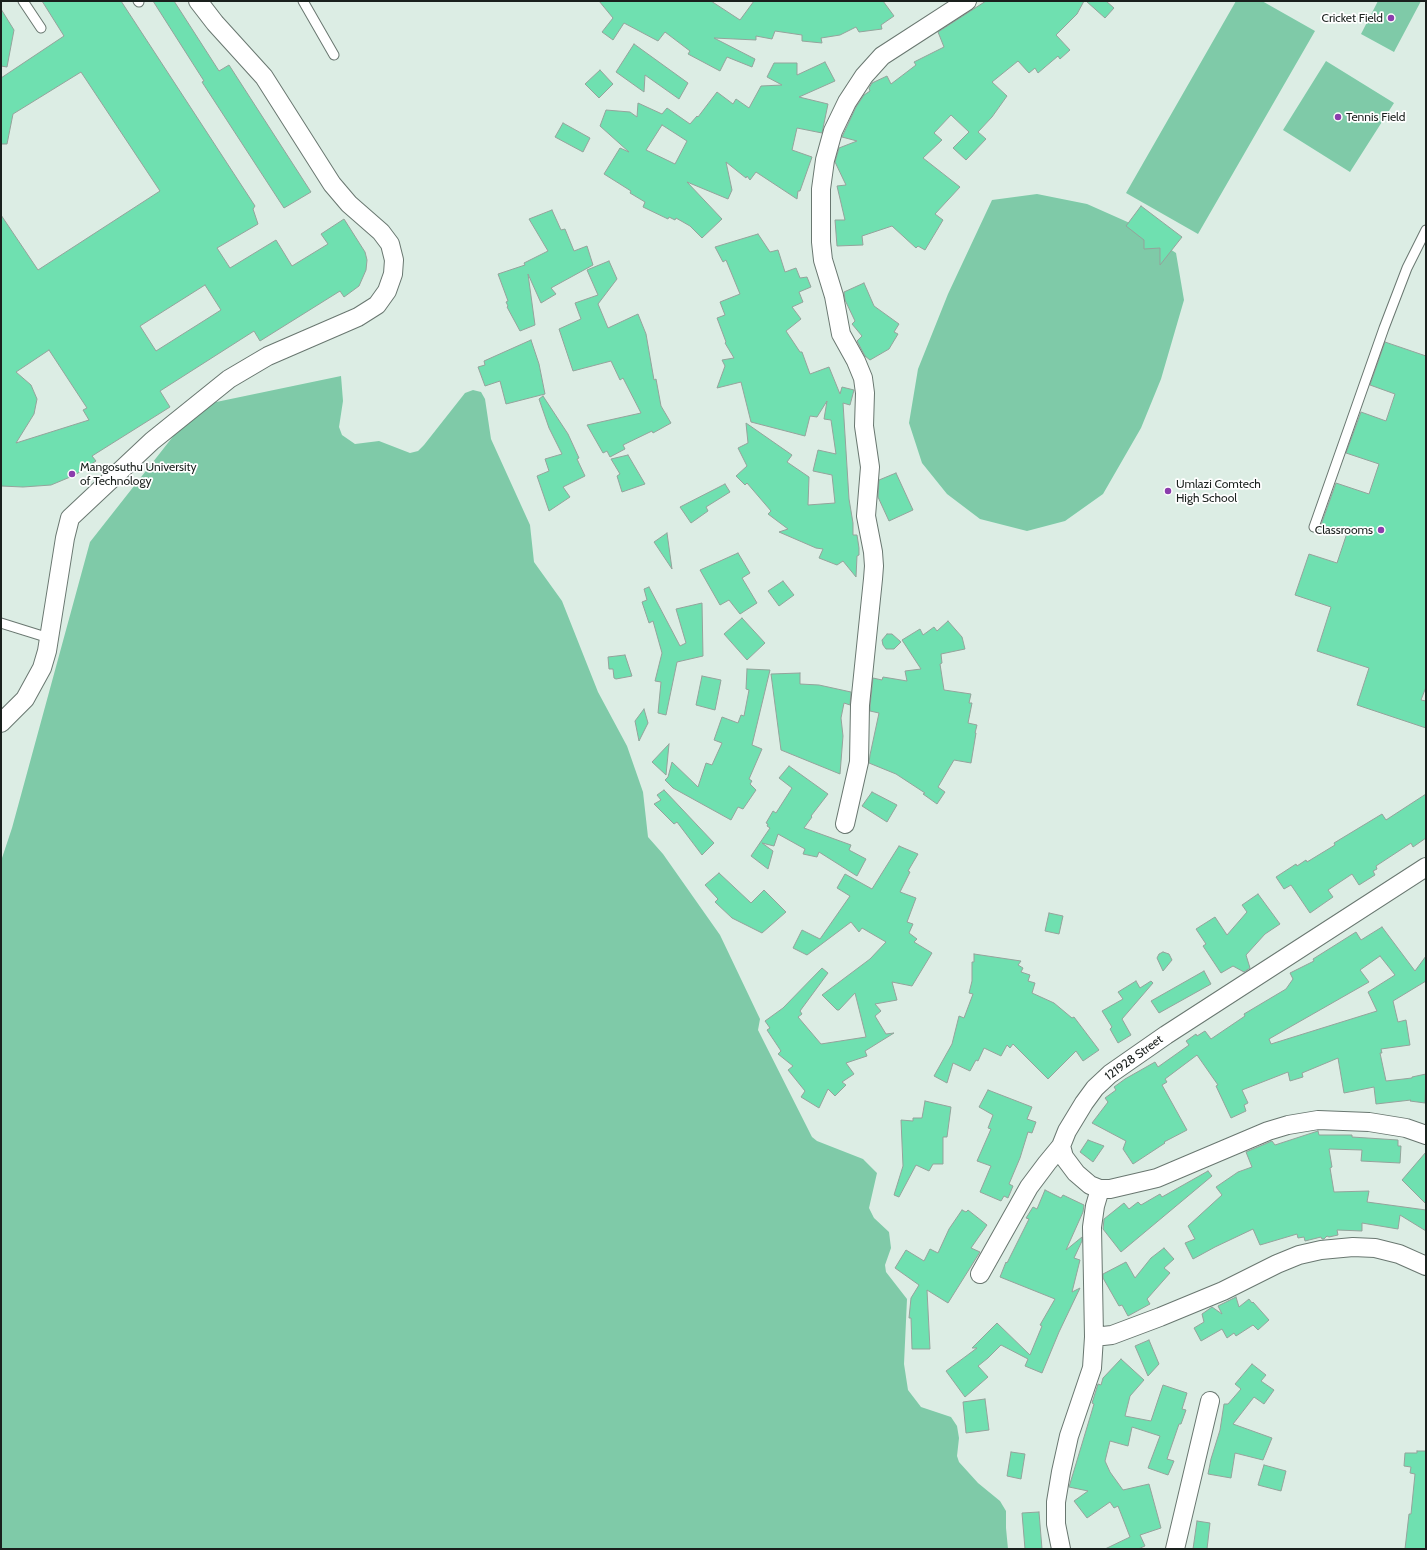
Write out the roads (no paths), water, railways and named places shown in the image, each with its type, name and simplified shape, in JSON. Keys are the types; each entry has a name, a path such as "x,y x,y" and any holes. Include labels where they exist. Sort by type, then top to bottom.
{"street":[{"path":"1,723 25,698 42,668 49,638 65,538 70,518 152,441 229,379 268,356 358,317 377,305 387,291 393,274 394,260 390,244 381,232 349,204 332,184 264,77 215,23 198,1"},
{"path":"845,824 859,762 860,705 874,566 873,552 866,516 870,467 864,426 865,393 863,378 856,361 841,334 834,296 823,260 821,242 821,189 825,160 833,131 847,102 864,76 882,56 967,1"},
{"name":"121928 Street","path":"980,1274 1029,1187 1061,1146 1067,1131 1084,1103 1095,1088 1110,1074 1166,1035 1426,867"},
{"path":"1061,1146 1064,1157 1076,1174 1090,1185 1110,1189 1156,1178 1268,1131 1288,1125 1318,1120 1368,1122 1406,1128 1426,1135"},
{"path":"1061,1549 1056,1524 1056,1502 1061,1472 1069,1436 1092,1368 1094,1337 1092,1227 1095,1206 1100,1188"},
{"path":"1094,1337 1112,1334 1160,1317 1223,1291 1277,1264 1299,1255 1321,1250 1353,1247 1375,1248 1399,1254 1426,1266"},
{"path":"1175,1549 1210,1401"}],"lane":[{"path":"23,1 41,28"},
{"path":"303,1 334,55"},
{"path":"1314,527 1384,328 1407,268 1426,230"},
{"path":"1,623 49,638"}],"place":[{"name":"Cricket Field","path":"1391,18"},
{"name":"Tennis Field","path":"1338,117"},
{"name":"Mangosuthu University of Technology","path":"72,474"},
{"name":"Umlazi Comtech High School","path":"1168,491"},
{"name":"Classrooms","path":"1381,530"}]}
